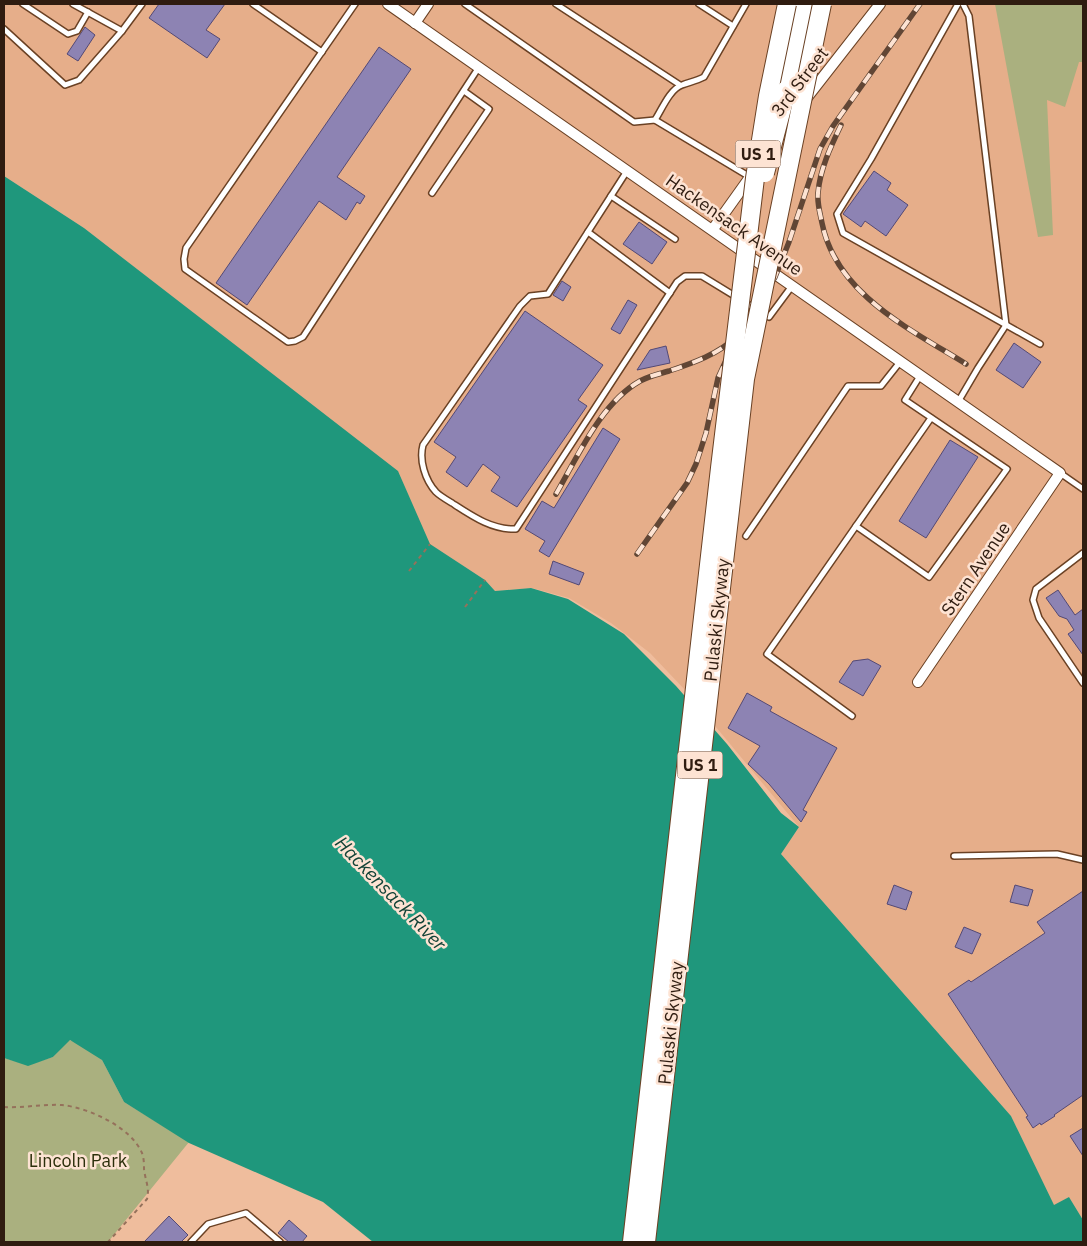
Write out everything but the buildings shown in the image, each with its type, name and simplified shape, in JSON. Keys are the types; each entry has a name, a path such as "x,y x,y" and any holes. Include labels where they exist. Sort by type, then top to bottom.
{"highway":[{"name":"Pulaski Skyway","path":"632,1242 739,306 760,139 787,4"},
{"path":"764,289 767,217 787,89 804,4"},
{"name":"Pulaski Skyway","path":"646,1242 745,379 822,4"},
{"path":"739,306 764,179 787,89"}],"street":[{"name":"Hackensack Avenue","path":"388,4 1060,473"},
{"path":"415,22 428,4"},
{"name":"3rd Street","path":"713,229 805,101 880,4"},
{"name":"Stern Avenue","path":"918,682 1060,473"}],"lane":[{"path":"23,4 68,34 77,31 88,12"},
{"path":"73,4 122,31"},
{"path":"4,29 65,85 79,80 122,31 142,4"},
{"path":"253,4 322,52"},
{"path":"355,4 186,248 185,269 288,342 295,342 303,338 479,67"},
{"path":"464,4 634,122 655,120 750,177"},
{"path":"556,4 680,85"},
{"path":"698,4 733,26"},
{"path":"655,120 672,93 680,85 693,83 704,77 746,4"},
{"path":"958,4 872,159 837,214 843,233 1040,344"},
{"path":"958,402 1006,325 969,16 963,4"},
{"path":"432,193 489,109 464,90"},
{"path":"627,170 548,294 530,296 520,306 423,445 421,453 423,466 436,492 475,518 504,529 516,528 677,282 685,276 702,276 769,316 793,286"},
{"path":"611,196 675,239"},
{"path":"588,232 670,293"},
{"path":"746,536 848,386 881,386 900,362"},
{"path":"856,526 929,577 1007,469 905,400 920,376"},
{"path":"852,716 767,654 931,418"},
{"path":"1060,473 1083,489"},
{"path":"1083,554 1036,590 1033,600 1039,618 1083,683"},
{"path":"954,856 1057,854 1083,860"},
{"path":"191,1242 208,1224 246,1213 280,1242"}],"path":[{"path":"409,571 430,544"},
{"path":"465,607 485,580"},
{"path":"4,1107 72,1106 92,1112 106,1119 120,1128 135,1142 143,1155 149,1191 147,1199 108,1242"}],"shaded area":[{"path":"4,4 1083,4 1083,1220 1069,1197 1054,1206 1011,1116 781,854 799,827 686,691 650,653 611,623 569,598 532,588 495,591 485,580 428,543 399,473 84,228 4,176"}],"green space":[{"path":"995,4 1083,4 1083,62 1079,62 1065,107 1047,100 1053,235 1038,237"},
{"name":"Lincoln Park","path":"69,1040 94,1048 124,1102 189,1142 108,1242 4,1242 4,1058 28,1065 53,1057"}],"water":[{"name":"Hackensack River","path":"4,176 84,228 398,471 430,544 485,580 495,591 531,588 568,599 624,634 676,686 727,744 781,813 799,827 781,854 1011,1116 1054,1205 1069,1197 1083,1220 1083,1242 373,1242 323,1202 189,1143 124,1102 102,1060 70,1040 53,1057 28,1066 4,1058"}],"railway":[{"path":"637,554 687,483 696,464 706,433 718,378 728,356 775,277 789,242 820,149 833,126 920,4"},
{"path":"841,125 824,166 818,193 822,223 830,248 843,270 859,290 878,307 966,364"},
{"path":"556,494 602,416 626,391 640,381 705,357 722,348 737,336"}]}
